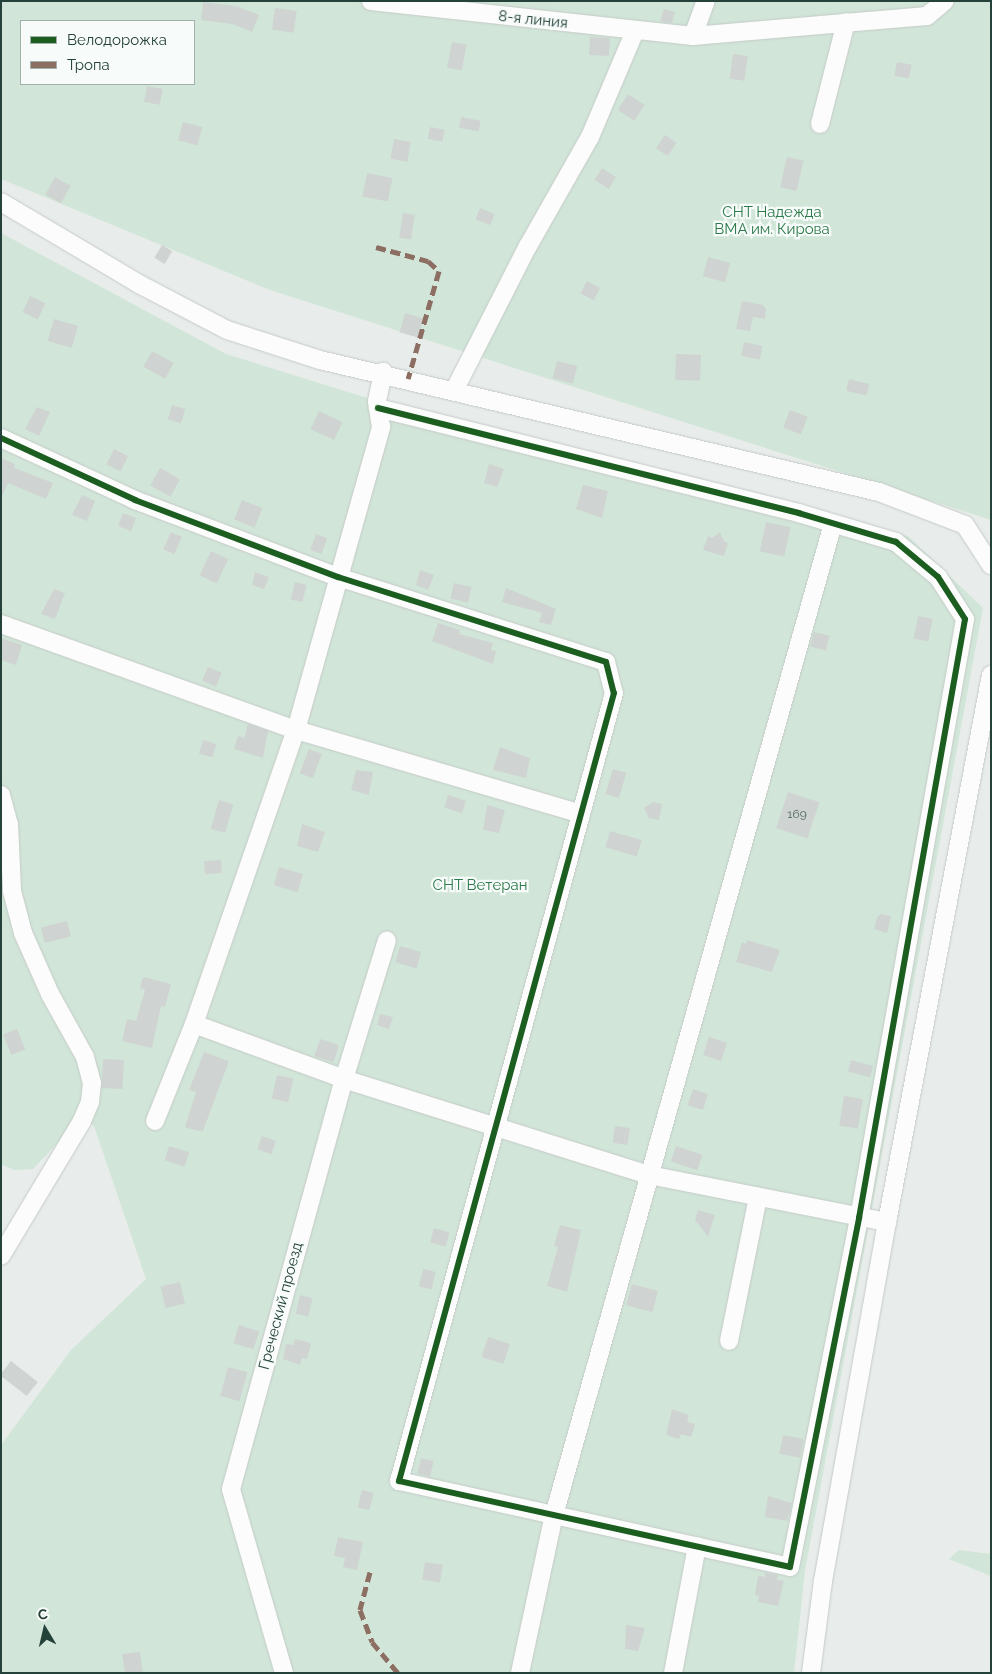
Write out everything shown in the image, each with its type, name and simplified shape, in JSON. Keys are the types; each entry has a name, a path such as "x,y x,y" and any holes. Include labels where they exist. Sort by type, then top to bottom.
{"street":[{"name":"8-я линия","path":"371,1 472,7 636,31 693,36 927,16 945,1"},
{"path":"693,36 706,1"},
{"path":"820,124 846,22"},
{"path":"455,389 528,246 590,137 636,31"},
{"path":"1,202 140,284 227,330 320,360 455,389 879,492 965,525 991,565"},
{"path":"156,1122 194,1024 296,730 380,427 378,408 383,372"},
{"path":"1,438 134,500 338,577 606,662 614,692 399,1481 790,1566 859,1218 965,619 938,577 896,542 799,512 378,408"},
{"path":"520,1673 554,1515 833,524"},
{"path":"1,624 296,730 581,814"},
{"path":"811,1673 823,1581 887,1222 991,675"},
{"path":"1,795 9,824 7,893 50,994 85,1057 92,1082 90,1102 82,1120 1,1256"},
{"name":"Греческий проезд","path":"284,1673 231,1490 344,1079 387,940"},
{"path":"194,1024 344,1079 649,1175 859,1218 887,1222"},
{"path":"729,1341 758,1197"},
{"path":"673,1673 697,1546"}],"green space":[{"name":"СНТ Надежда ВМА им. Кирова","path":"1,1 991,1 991,520 270,290 1,179"},
{"name":"СНТ Ветеран","path":"1,233 226,354 377,401 908,536 983,608 805,1571 794,1673 1,1673 1,1445 71,1350 146,1279 94,1126 76,1110 70,1130 33,1169 14,1170 1,1164"},
{"path":"959,1550 991,1554 991,1576 949,1559"}],"building":[{"path":"203,2 236,6 259,15 252,32 232,24 201,20"},
{"path":"275,8 297,11 294,33 272,30"},
{"path":"664,9 675,12 672,23 660,21"},
{"path":"590,37 610,38 609,56 589,55"},
{"path":"452,42 467,45 462,70 447,68"},
{"path":"733,54 748,56 744,81 730,79"},
{"path":"897,62 912,65 909,79 894,76"},
{"path":"147,86 163,89 160,105 144,102"},
{"path":"628,94 645,105 634,121 618,110"},
{"path":"461,117 481,121 479,132 459,128"},
{"path":"183,122 202,127 197,146 178,140"},
{"path":"430,127 445,130 442,142 428,139"},
{"path":"665,135 677,143 668,156 656,148"},
{"path":"394,139 411,142 407,162 391,159"},
{"path":"787,157 804,161 797,191 780,187"},
{"path":"602,168 616,177 609,189 594,180"},
{"path":"367,173 393,178 388,202 362,197"},
{"path":"55,177 71,186 61,203 45,194"},
{"path":"480,208 495,214 490,225 476,219"},
{"path":"403,213 415,215 411,240 399,238"},
{"path":"162,245 172,251 165,264 154,258"},
{"path":"708,257 730,263 725,282 703,276"},
{"path":"587,281 600,288 594,300 580,293"},
{"path":"30,296 45,303 38,319 22,312"},
{"path":"742,301 763,305 766,309 765,319 753,317 750,331 736,329"},
{"path":"405,313 423,318 418,337 399,332"},
{"path":"54,319 78,326 72,348 48,341"},
{"path":"744,342 763,346 760,360 741,356"},
{"path":"152,351 174,363 165,379 143,367"},
{"path":"676,354 701,355 700,381 675,380"},
{"path":"557,361 577,366 573,384 553,378"},
{"path":"849,379 869,384 866,396 846,391"},
{"path":"172,405 185,409 181,423 168,419"},
{"path":"37,407 50,412 39,436 25,429"},
{"path":"790,410 808,417 801,435 783,428"},
{"path":"319,411 343,422 334,440 311,429"},
{"path":"114,449 128,456 121,471 106,464"},
{"path":"1,458 15,464 14,468 53,483 46,499 8,483 1,498"},
{"path":"489,464 504,469 497,487 484,483"},
{"path":"160,468 180,479 170,497 150,485"},
{"path":"583,485 608,491 602,518 576,509"},
{"path":"82,495 95,501 87,521 72,515"},
{"path":"242,500 262,508 255,528 234,519"},
{"path":"123,513 136,518 131,531 118,526"},
{"path":"766,522 790,527 784,557 760,551"},
{"path":"171,532 182,537 174,554 163,549"},
{"path":"720,532 724,541 728,543 724,556 703,550 708,536 712,538"},
{"path":"316,534 327,538 321,554 310,550"},
{"path":"211,551 228,559 217,584 200,575"},
{"path":"420,570 434,575 428,590 416,585"},
{"path":"255,572 269,577 264,589 252,585"},
{"path":"295,582 307,585 302,602 291,599"},
{"path":"454,583 472,587 468,603 450,599"},
{"path":"506,588 556,609 551,625 539,622 542,613 502,602"},
{"path":"54,589 65,593 55,619 41,614"},
{"path":"918,616 933,619 928,641 914,639"},
{"path":"438,623 460,630 459,634 493,643 491,650 496,651 493,664 432,641"},
{"path":"814,632 830,636 826,650 810,647"},
{"path":"1,638 22,645 16,665 1,660"},
{"path":"208,667 222,673 216,687 202,681"},
{"path":"248,724 268,731 263,758 234,749 238,736 244,738"},
{"path":"203,740 216,744 212,757 199,753"},
{"path":"500,747 530,758 526,778 493,770"},
{"path":"309,749 322,754 313,778 300,773"},
{"path":"613,769 626,773 619,798 605,794"},
{"path":"356,770 373,772 369,795 351,790"},
{"path":"788,792 819,802 808,838 776,828"},
{"path":"448,795 466,801 462,813 444,807"},
{"path":"219,800 233,804 225,833 211,829"},
{"path":"653,802 662,804 659,820 649,818 644,808"},
{"path":"487,805 505,810 499,833 483,830"},
{"path":"302,824 325,832 318,852 297,846"},
{"path":"610,831 642,840 637,856 605,847"},
{"path":"221,860 222,873 205,874 204,861"},
{"path":"279,867 303,874 298,892 274,885"},
{"path":"881,914 891,916 887,933 874,929 877,917"},
{"path":"67,921 71,937 45,943 41,928"},
{"path":"747,940 780,950 772,972 736,962 742,942 746,944"},
{"path":"400,946 421,952 416,968 395,962"},
{"path":"143,977 171,984 165,1007 161,1006 152,1048 122,1041 127,1019 136,1021 145,990 140,988"},
{"path":"380,1014 393,1017 389,1029 377,1025"},
{"path":"17,1029 25,1049 11,1055 3,1035"},
{"path":"709,1037 727,1043 721,1061 703,1055"},
{"path":"320,1039 339,1045 333,1062 314,1056"},
{"path":"204,1052 229,1061 203,1131 198,1131 185,1127 196,1092 189,1090"},
{"path":"103,1059 124,1060 122,1089 101,1088"},
{"path":"851,1060 873,1066 870,1078 848,1072"},
{"path":"277,1075 294,1079 288,1102 272,1098"},
{"path":"693,1089 708,1094 703,1110 688,1105"},
{"path":"844,1096 863,1099 858,1129 839,1126"},
{"path":"615,1126 630,1128 627,1145 613,1143"},
{"path":"262,1136 276,1141 271,1154 257,1149"},
{"path":"169,1146 189,1152 185,1166 165,1160"},
{"path":"676,1146 702,1155 697,1170 671,1161"},
{"path":"698,1210 715,1215 708,1237 695,1220"},
{"path":"560,1225 581,1230 567,1292 547,1286 558,1247 554,1246"},
{"path":"434,1228 449,1232 446,1247 430,1242"},
{"path":"423,1269 436,1272 432,1289 419,1287"},
{"path":"180,1282 185,1303 165,1308 161,1286"},
{"path":"632,1284 658,1291 652,1312 626,1305"},
{"path":"300,1295 313,1298 308,1316 296,1314"},
{"path":"239,1325 259,1331 254,1349 233,1343"},
{"path":"488,1337 510,1344 503,1364 482,1357"},
{"path":"295,1339 311,1343 307,1359 302,1358 300,1365 283,1359 286,1344 293,1345"},
{"path":"11,1361 38,1382 27,1396 1,1376"},
{"path":"228,1367 247,1372 240,1401 220,1396"},
{"path":"672,1409 689,1415 687,1422 695,1424 691,1437 681,1434 679,1439 666,1435"},
{"path":"783,1435 804,1439 800,1458 779,1454"},
{"path":"421,1458 434,1461 430,1477 417,1474"},
{"path":"362,1490 374,1493 369,1510 358,1507"},
{"path":"768,1496 792,1503 787,1521 765,1517"},
{"path":"338,1537 363,1542 357,1570 343,1567 345,1558 334,1556"},
{"path":"425,1562 443,1565 440,1583 422,1580"},
{"path":"765,1573 778,1575 777,1580 784,1581 778,1606 758,1602 759,1596 755,1595 758,1576 765,1577"},
{"path":"626,1625 645,1628 638,1651 625,1649"},
{"path":"140,1652 143,1673 125,1673 122,1654"}],"marked path":[{"path":"376,247 428,261 439,271 408,379"},
{"path":"370,1572 360,1610 372,1642 398,1673"}],"cycle path":[{"path":"1,438 135,500 338,577 606,662 614,693 399,1481 790,1567 859,1218 965,619 938,577 896,542 799,513 378,408"}]}
